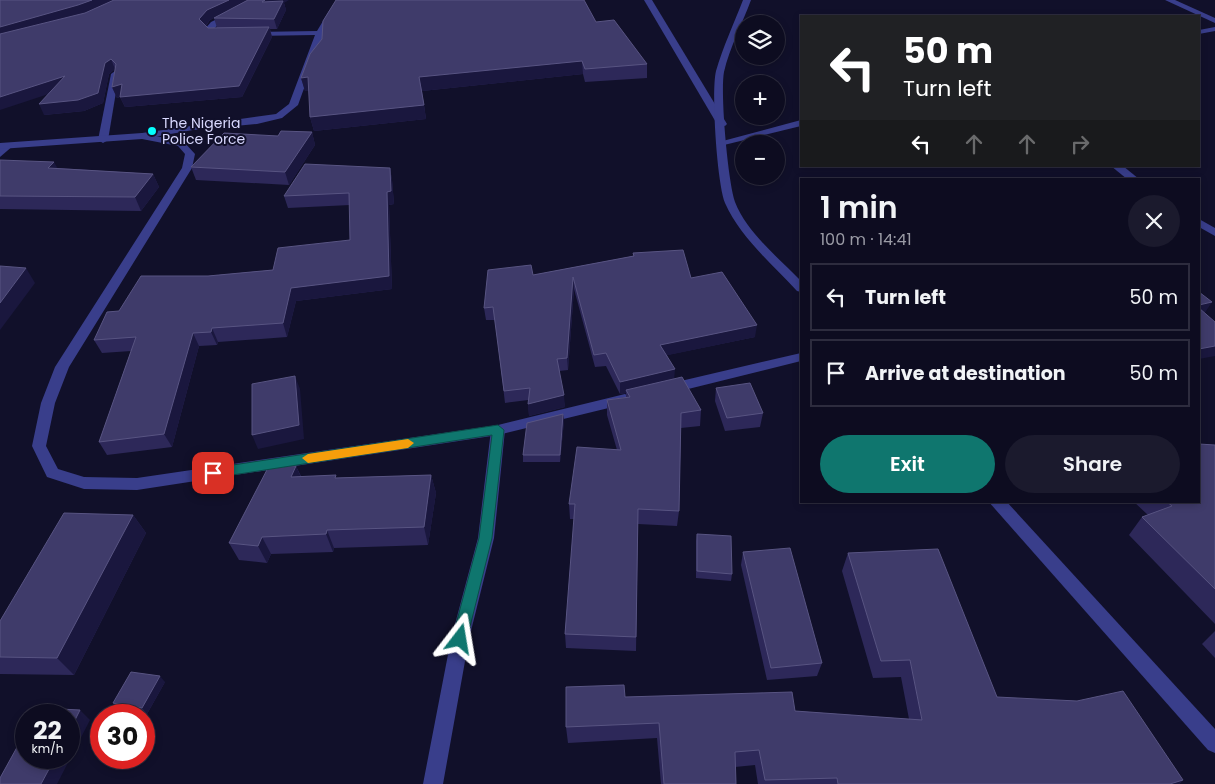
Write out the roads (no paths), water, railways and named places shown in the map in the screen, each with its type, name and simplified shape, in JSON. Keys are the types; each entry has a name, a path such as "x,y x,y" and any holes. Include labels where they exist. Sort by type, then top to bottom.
{"street":[{"path":"230,34 212,34 208,30 214,24 262,0"},
{"path":"648,0 722,124"},
{"path":"747,0 720,72 719,99 730,202 747,230 800,287"},
{"path":"1169,0 1215,21"},
{"path":"3,148 142,136 193,127 257,121 279,116 293,105 320,33 336,7"},
{"path":"1200,32 1215,29"},
{"path":"248,34 320,33"},
{"path":"103,140 116,74"},
{"path":"724,142 800,123"},
{"path":"142,136 181,144 190,154 187,168 62,367 48,403 39,446 52,473 84,482 136,484 498,430 640,396"},
{"path":"1117,167 1133,178"},
{"path":"1200,223 1215,234"},
{"path":"659,391 800,357"},
{"path":"433,784 460,639 486,538 498,430"},
{"path":"998,503 1215,743"}],"place":[{"name":"The Nigeria Police Force","path":"152,131"}]}
